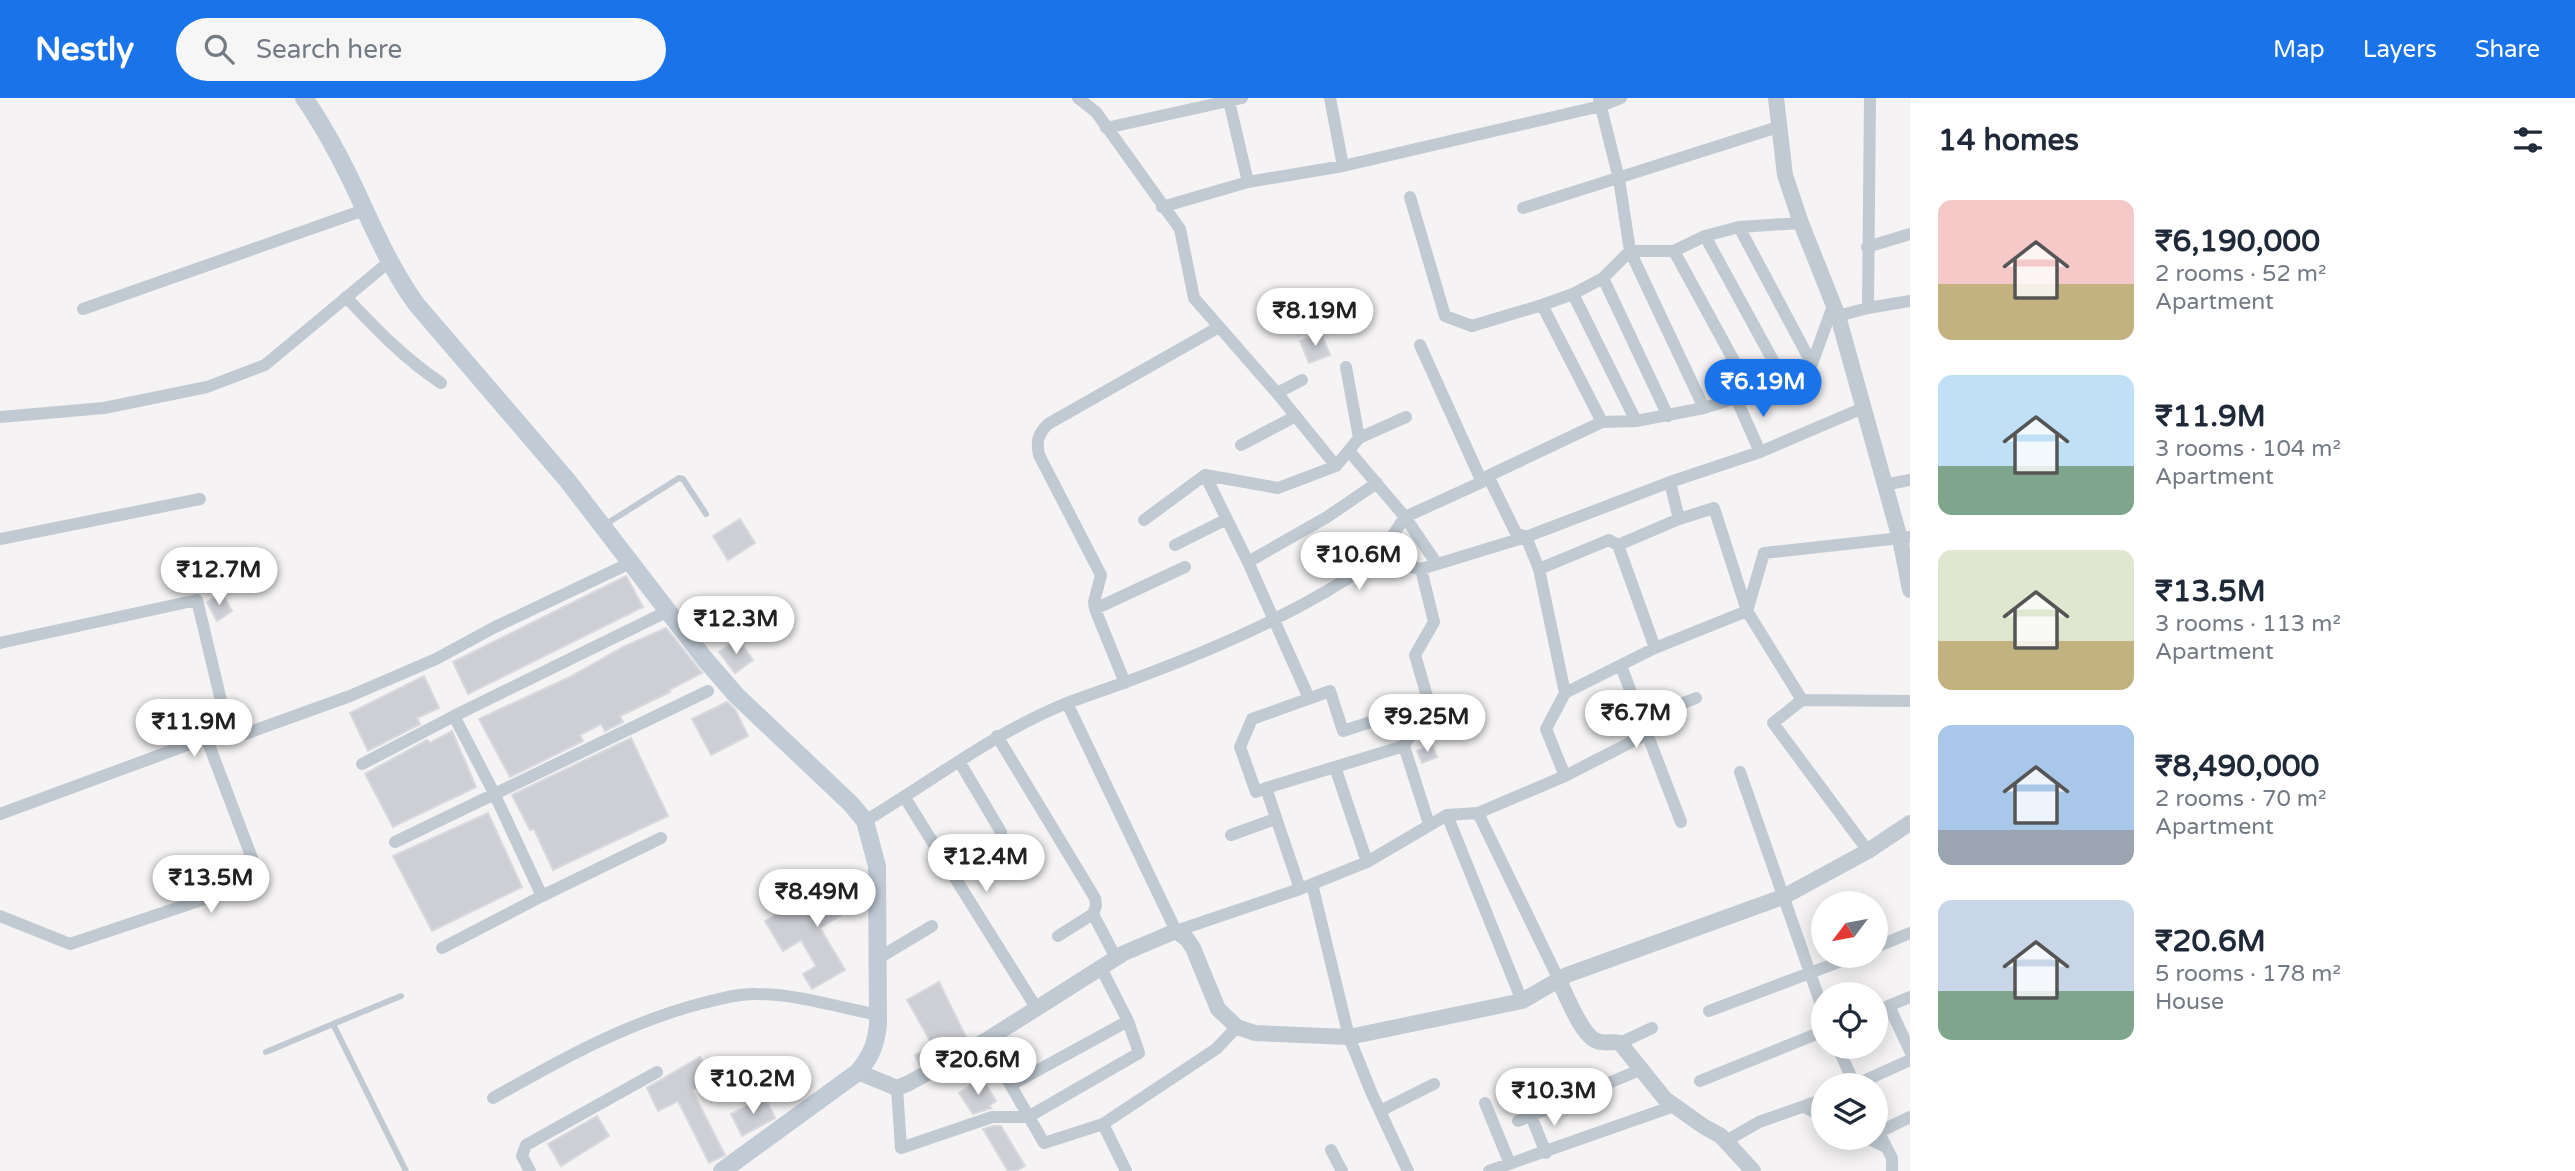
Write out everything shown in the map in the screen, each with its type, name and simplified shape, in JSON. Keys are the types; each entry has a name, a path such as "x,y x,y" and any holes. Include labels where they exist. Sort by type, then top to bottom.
{"main road":[{"path":"304,98 349,174 402,285 417,305 567,480 601,527 736,695 866,821 877,866 878,1014 876,1042 871,1056 858,1072 722,1171"}],"street":[{"path":"1078,98 1096,112 1180,229 1194,298 1336,466"},
{"path":"1330,98 1343,166"},
{"path":"1162,207 1248,182 1343,166 1621,98"},
{"path":"1776,98 1785,175 1836,310 1884,485 1905,538 1910,590"},
{"path":"1868,308 1870,98"},
{"path":"1106,128 1235,100 1248,182"},
{"path":"1600,102 1619,179 1630,251 1704,408"},
{"path":"1522,208 1778,127"},
{"path":"1410,197 1446,316 1472,326 1573,294 1603,278 1630,251 1674,251 1705,236 1739,227 1801,223"},
{"path":"83,309 364,210"},
{"path":"1739,227 1812,364"},
{"path":"1867,247 1910,234"},
{"path":"1705,236 1782,377"},
{"path":"1674,251 1751,392"},
{"path":"0,416 104,408 207,387 265,365 390,261"},
{"path":"1603,278 1668,416"},
{"path":"1573,294 1636,421"},
{"path":"346,297 386,340 441,383"},
{"path":"1836,310 1910,301"},
{"path":"1542,305 1602,422"},
{"path":"866,821 998,736 1067,703 1125,683 1274,620 1334,589 1376,559 1405,517 1602,422 1636,421 1704,408 1751,392 1812,364 1836,310"},
{"path":"1125,683 1095,609 1094,602 1101,575 1039,455 1036,443 1048,424 1219,327"},
{"path":"1420,345 1485,479 1516,533 1526,537 1539,569 1565,693"},
{"path":"1346,368 1359,438"},
{"path":"1277,393 1302,380"},
{"path":"1736,398 1760,452"},
{"path":"1376,559 1421,569 1526,537 1670,482 1760,452 1863,408"},
{"path":"1241,444 1296,416"},
{"path":"1144,520 1205,475 1278,488 1336,466 1359,438 1406,417"},
{"path":"1349,451 1405,517 1437,564"},
{"path":"1205,475 1310,698"},
{"path":"1884,485 1910,480"},
{"path":"1670,482 1679,519"},
{"path":"1248,562 1315,524 1377,483"},
{"path":"0,539 200,499"},
{"path":"1618,545 1679,519 1714,508 1748,611 1802,700"},
{"path":"1175,545 1226,520"},
{"path":"1748,611 1764,553 1905,538"},
{"path":"1539,569 1609,540 1618,545 1655,648"},
{"path":"0,814 206,737 228,730 245,734 350,696 436,659 495,627 630,563"},
{"path":"1095,609 1185,566"},
{"path":"1421,569 1434,622 1415,655 1429,703 1404,746 1256,792 1240,747 1252,719 1330,691 1343,731 1429,703"},
{"path":"0,643 197,600 228,730"},
{"path":"362,764 668,611"},
{"path":"1565,775 1546,729 1565,693 1655,648 1748,611"},
{"path":"1621,666 1681,822"},
{"path":"395,842 708,691"},
{"path":"1641,720 1696,698"},
{"path":"1868,850 1773,723 1802,700 1910,701"},
{"path":"1067,703 1176,931 1187,939 1193,948 1218,1010 1237,1027 1255,1032 1349,1037 1522,1001 1559,980 1783,897 1907,829"},
{"path":"454,716 494,793 542,896"},
{"path":"897,1088 985,1041 1116,958 1176,931 1367,862 1447,815 1478,813 1565,775 1647,734"},
{"path":"998,736 1095,898 1093,914 1058,936"},
{"path":"0,916 70,944 249,884 255,866 206,737"},
{"path":"1404,746 1429,824"},
{"path":"959,761 1001,832"},
{"path":"1335,767 1367,862"},
{"path":"1741,772 1811,982"},
{"path":"1266,788 1275,819 1306,886 1349,1037 1408,1171"},
{"path":"905,798 1037,1009"},
{"path":"1478,813 1586,1033 1602,1043 1620,1043 1652,1028"},
{"path":"1447,815 1522,1001"},
{"path":"1231,835 1275,819"},
{"path":"442,948 661,838"},
{"path":"1093,914 1116,958"},
{"path":"877,959 932,926"},
{"path":"1888,942 1910,933"},
{"path":"897,1088 901,1148 992,1117 1028,1116 1139,1053 1129,1021 1101,968"},
{"path":"1709,1011 1824,968"},
{"path":"493,1098 571,1054 666,1013 721,999 753,993 775,995 878,1014"},
{"path":"1888,1006 1910,997"},
{"path":"1888,1017 1910,1051"},
{"path":"1011,1085 1129,1021"},
{"path":"985,1041 1044,1143 1103,1124 1216,1049 1237,1027"},
{"path":"1700,1081 1811,1036"},
{"path":"1620,1043 1665,1099 1726,1141 1748,1169"},
{"path":"1881,1073 1910,1060"},
{"path":"1518,1121 1642,1069"},
{"path":"530,1171 522,1156 526,1145 656,1072"},
{"path":"858,1072 897,1088"},
{"path":"1380,1111 1434,1083"},
{"path":"1485,1103 1510,1164"},
{"path":"1726,1141 1759,1122 1811,1104"},
{"path":"1489,1171 1674,1106"},
{"path":"1804,1107 1811,1110"},
{"path":"1531,1116 1546,1153"},
{"path":"1888,1126 1910,1117"},
{"path":"1103,1124 1126,1171"},
{"path":"1888,1149 1892,1158 1892,1171"},
{"path":"1331,1150 1342,1171"}],"lane":[{"path":"601,527 679,478 683,479 706,514"},
{"path":"265,1052 401,996"},
{"path":"333,1024 406,1171"}],"building":[{"path":"1321,333 1330,355 1309,363 1300,341"},
{"path":"740,519 755,543 728,560 713,536"},
{"path":"626,576 643,607 468,694 453,662"},
{"path":"222,593 232,611 217,621 207,602"},
{"path":"666,628 702,673 620,716 623,722 605,731 601,724 580,735 583,741 510,777 479,719"},
{"path":"738,639 753,660 735,673 719,652"},
{"path":"424,676 439,708 417,718 420,724 368,751 350,713"},
{"path":"727,702 735,709 748,736 711,755 692,719"},
{"path":"452,731 476,787 393,827 365,774 427,740 430,743"},
{"path":"631,738 668,816 553,870 534,829 530,830 512,795"},
{"path":"1432,745 1437,757 1422,763 1417,751"},
{"path":"488,813 522,887 432,931 393,856"},
{"path":"857,877 866,891 866,900 820,928 845,970 812,989 803,974 816,966 801,940 783,951 765,921 802,900 806,907"},
{"path":"939,982 967,1039 920,1065 915,1055 933,1046 907,1000"},
{"path":"700,1057 712,1079 692,1090 725,1155 709,1163 678,1101 658,1111 647,1088"},
{"path":"982,1078 996,1101 989,1106 991,1108 973,1114 959,1093"},
{"path":"765,1097 775,1118 742,1136 731,1114"},
{"path":"597,1116 609,1136 561,1166 548,1144"},
{"path":"1001,1126 1025,1166 1016,1171 1008,1171 983,1129"}]}
